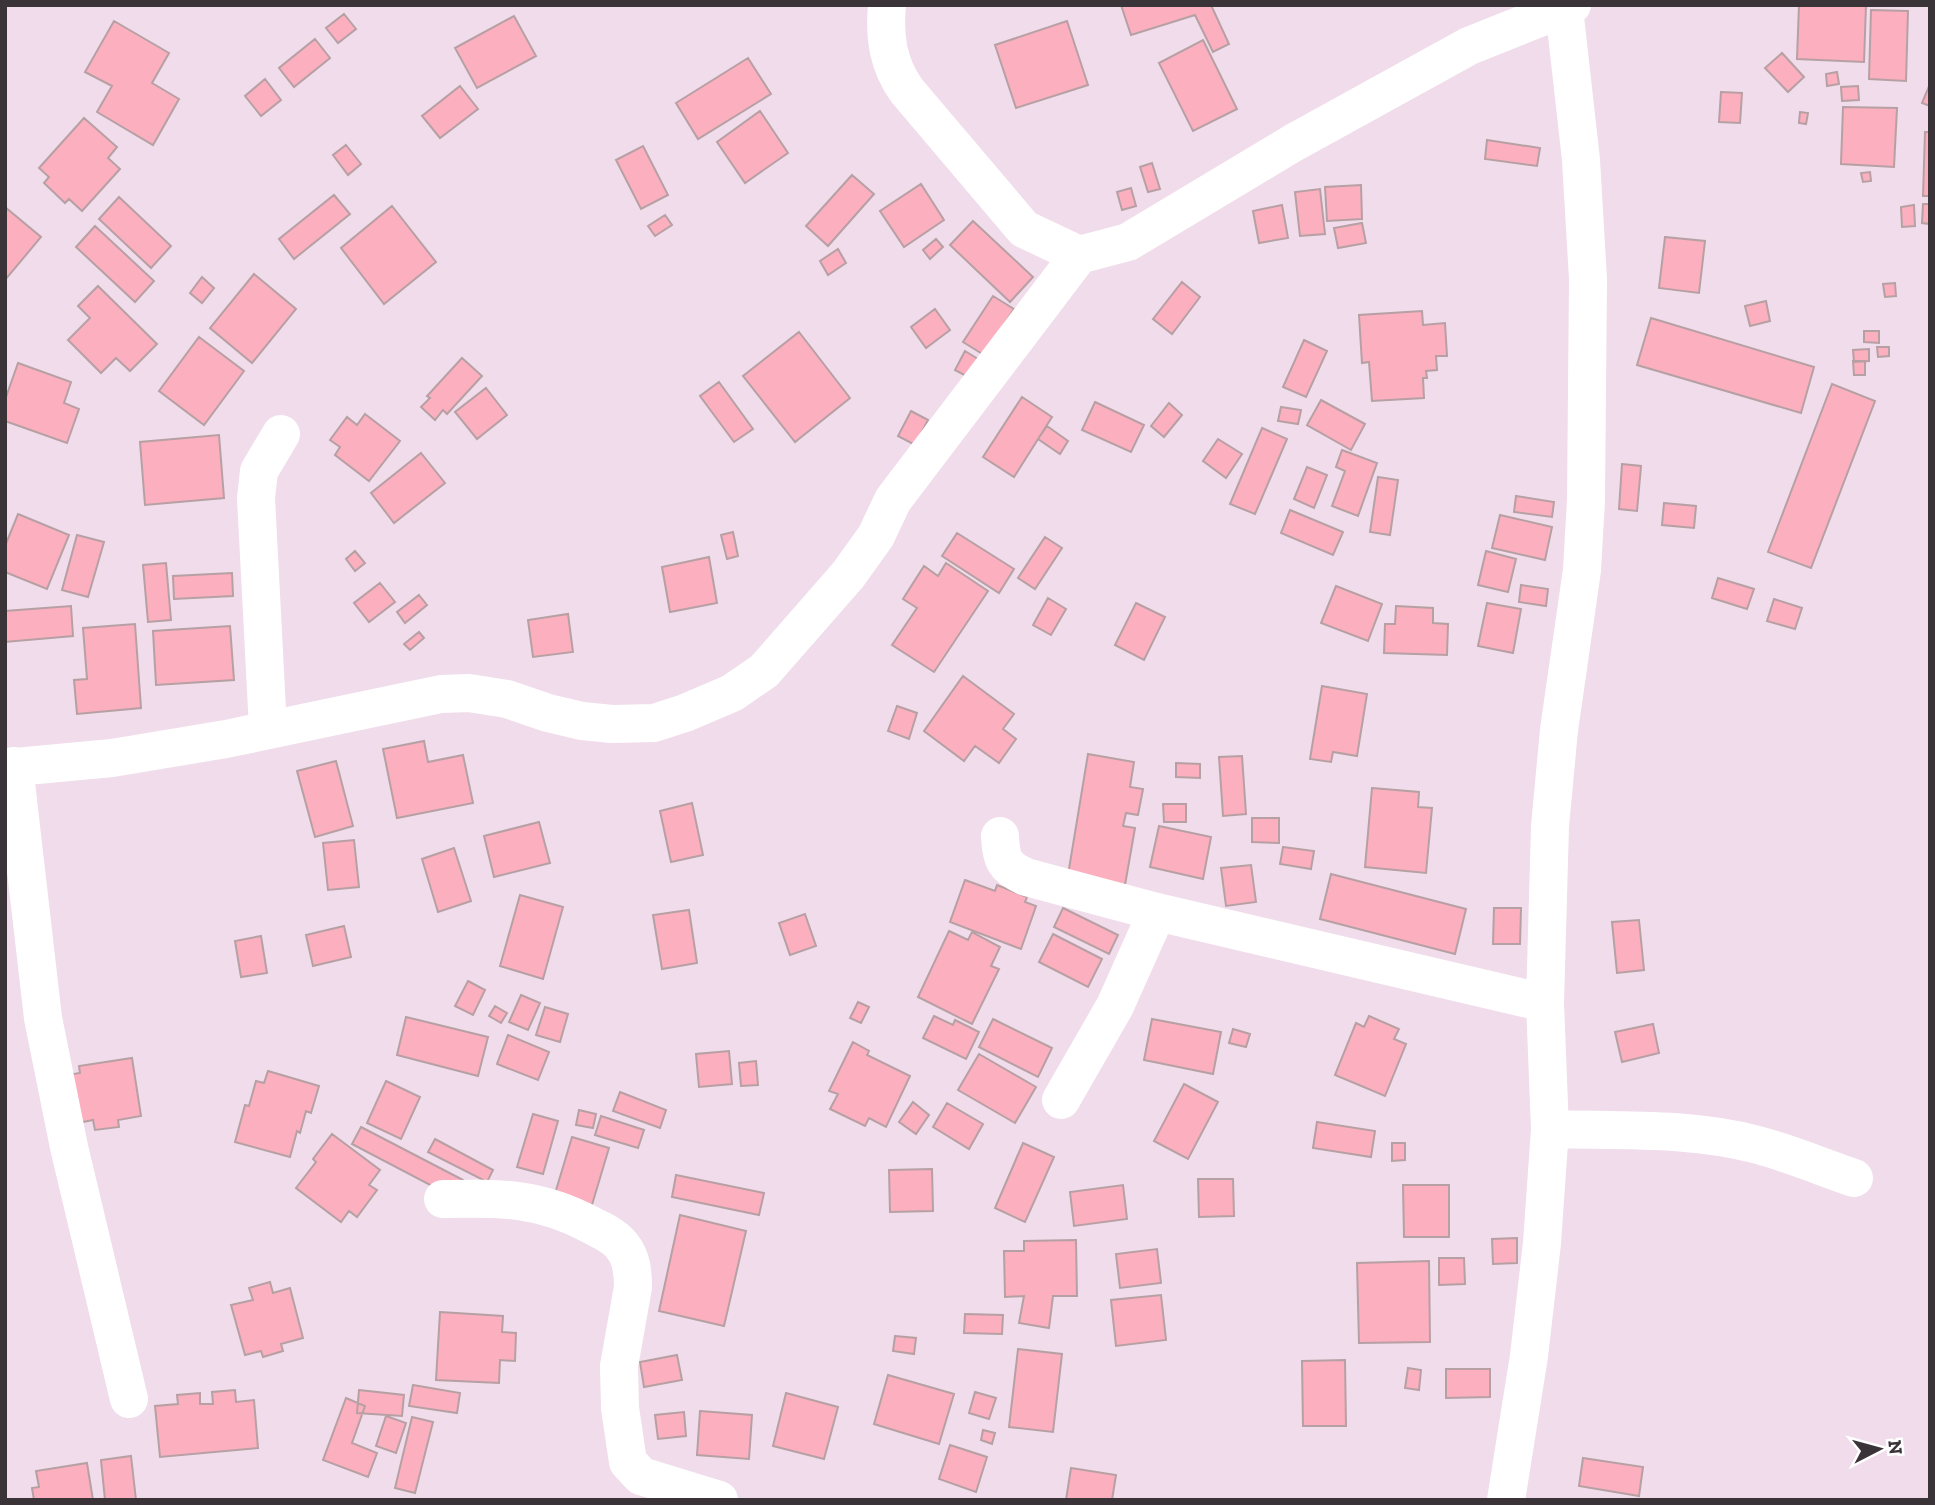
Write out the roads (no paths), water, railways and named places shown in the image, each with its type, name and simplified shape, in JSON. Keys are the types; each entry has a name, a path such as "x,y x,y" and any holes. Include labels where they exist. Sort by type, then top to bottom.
{"street":[{"path":"887,5 888,53 907,92 1024,229 1079,255"},
{"path":"129,1399 69,1147 43,1018 10,767 112,758 226,739 450,694 507,699 548,713 582,721 612,724 654,723 732,693 764,671 848,575 876,536 893,500 1079,255 1128,242 1293,143 1469,46 1568,7 1588,279 1586,500 1582,570 1559,730 1550,826 1545,1003 1550,1129 1542,1243 1530,1356 1506,1500"},
{"path":"268,729 256,498 259,471 281,434"},
{"path":"1000,836 1004,861 1009,869 1016,873 1157,912 1545,1003"},
{"path":"1061,1100 1115,1006 1157,912"},
{"path":"1550,1129 1712,1136 1757,1145 1854,1178"},
{"path":"443,1199 501,1198 540,1204 586,1222 611,1236 622,1246 633,1274 619,1366 620,1408 628,1462 641,1476 719,1500"}]}
